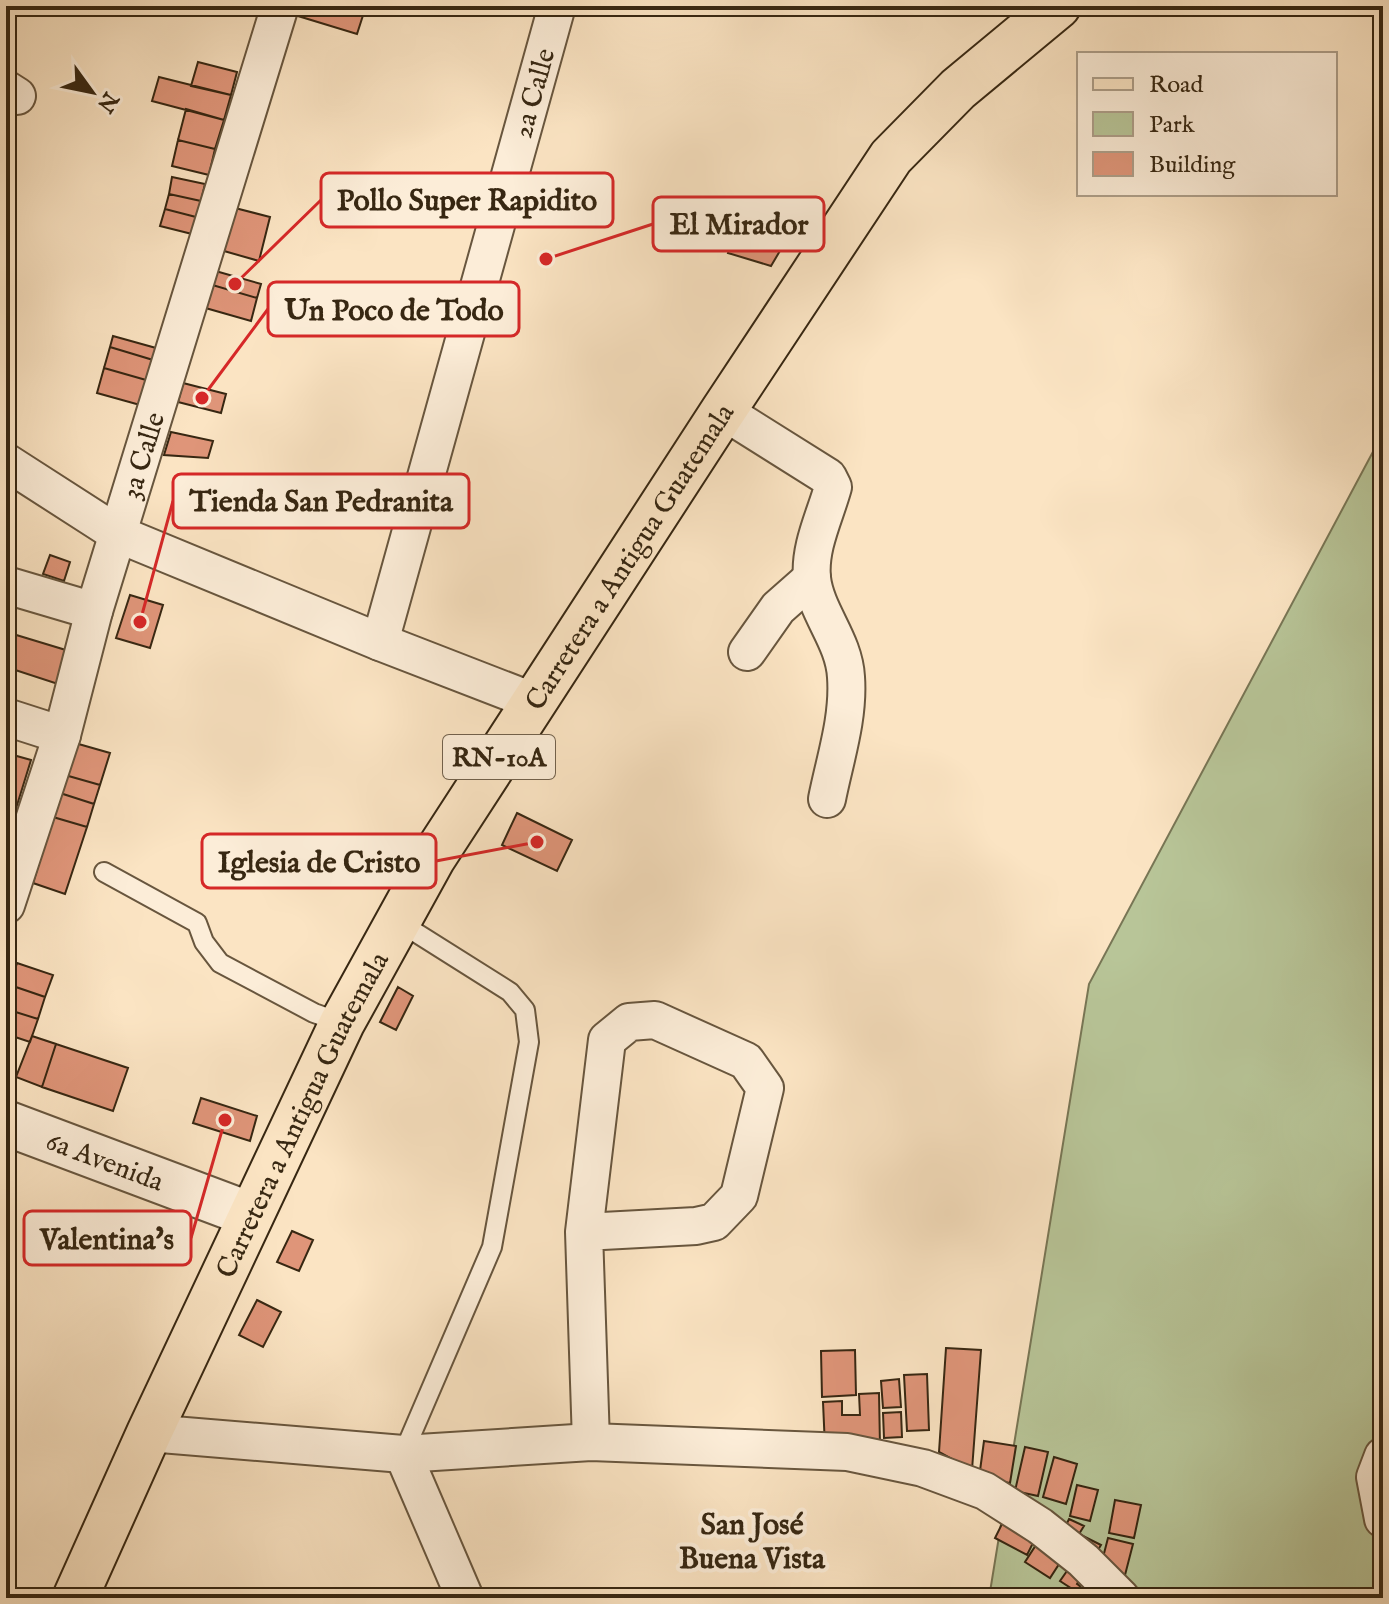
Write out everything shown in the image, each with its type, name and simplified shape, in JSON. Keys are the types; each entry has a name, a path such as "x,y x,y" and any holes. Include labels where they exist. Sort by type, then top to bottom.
{"main road":[{"name":"Carretera a Antigua Guatemala","path":"75,1598 342,1023 433,858 891,157 958,89 1058,6"}],"street":[{"name":"3a Calle","path":"6,905 62,735 94,611 280,6"},
{"name":"2a Calle","path":"380,642 557,6"},
{"path":"723,411 831,481 833,487 813,551 812,578 819,603 839,643 846,675 845,716 827,799"},
{"path":"6,462 118,534 535,702"},
{"path":"747,652 778,608 812,578"},
{"path":"6,585 94,611"},
{"path":"6,717 62,735"},
{"path":"584,1232 696,1226 714,1222 739,1196 765,1088 746,1061 655,1020 629,1022 607,1040 584,1232 591,1442"},
{"name":"6a Avenida","path":"6,1123 251,1215"},
{"path":"149,1433 403,1454 591,1442 847,1452 923,1468 985,1491 1040,1526 1083,1560 1121,1598"},
{"path":"403,1454 465,1598"},
{"path":"1383,1456 1375,1477 1383,1519"}],"lane":[{"path":"104,872 197,923 204,942 220,963 314,1013 342,1023"},
{"path":"399,922 510,992 525,1010 529,1042 492,1247 403,1454"}],"green space":[{"path":"1383,433 1383,1598 989,1598 1089,984"}],"building":[{"path":"301,6 366,6 357,34 298,16"},
{"path":"198,62 237,72 231,95 191,86"},
{"path":"159,77 231,95 224,120 152,101"},
{"path":"186,109 224,120 215,149 178,140"},
{"path":"178,140 215,149 209,175 172,166"},
{"path":"172,177 205,184 201,201 169,194"},
{"path":"169,194 201,201 196,217 165,209"},
{"path":"745,200 800,217 771,266 728,253"},
{"path":"235,208 270,217 259,261 224,251"},
{"path":"165,209 196,217 192,234 160,226"},
{"path":"212,270 261,284 257,298 209,284"},
{"path":"209,284 257,298 251,321 202,307"},
{"path":"113,336 156,348 153,360 110,347"},
{"path":"110,347 153,360 146,380 104,368"},
{"path":"104,368 146,380 140,405 97,393"},
{"path":"183,383 226,394 221,413 178,402"},
{"path":"171,432 213,441 208,458 164,455"},
{"path":"50,555 70,562 64,581 43,574"},
{"path":"130,595 163,605 150,648 116,638"},
{"path":"13,634 69,651 58,684 6,667"},
{"path":"75,743 110,753 100,785 65,775"},
{"path":"6,753 31,760 14,815 6,812"},
{"path":"65,775 100,785 94,804 60,793"},
{"path":"60,793 94,804 87,827 53,817"},
{"path":"517,813 572,840 557,871 502,845"},
{"path":"53,817 87,827 65,894 33,883"},
{"path":"17,963 53,975 45,997 10,985"},
{"path":"10,985 45,997 38,1019 6,1009"},
{"path":"398,987 413,996 396,1030 380,1022"},
{"path":"6,1009 38,1019 30,1042 6,1034"},
{"path":"32,1036 56,1044 42,1087 16,1077"},
{"path":"56,1044 128,1068 113,1111 42,1087"},
{"path":"201,1098 257,1116 250,1141 193,1123"},
{"path":"292,1231 313,1240 299,1271 277,1262"},
{"path":"257,1300 281,1312 263,1347 239,1335"},
{"path":"946,1348 981,1350 972,1470 939,1452"},
{"path":"855,1350 856,1395 822,1397 821,1351"},
{"path":"927,1374 929,1430 907,1431 904,1375"},
{"path":"899,1379 901,1407 883,1408 881,1381"},
{"path":"879,1393 880,1446 825,1447 823,1402 842,1401 842,1415 860,1415 859,1394"},
{"path":"901,1412 902,1437 884,1438 883,1413"},
{"path":"984,1441 1016,1446 1010,1483 979,1478"},
{"path":"1025,1447 1048,1452 1038,1496 1015,1491"},
{"path":"1054,1457 1077,1464 1066,1504 1043,1497"},
{"path":"1077,1485 1098,1490 1090,1521 1070,1516"},
{"path":"1115,1500 1141,1505 1134,1538 1109,1533"},
{"path":"1069,1519 1084,1526 1079,1534 1101,1545 1095,1555 1060,1538"},
{"path":"1004,1520 1036,1537 1027,1555 995,1538"},
{"path":"1108,1538 1133,1544 1125,1575 1100,1569"},
{"path":"1036,1545 1061,1561 1050,1578 1025,1562"},
{"path":"1069,1568 1082,1576 1077,1592 1060,1581"}],"place":[{"name":"El Mirador","path":"546,259"},
{"name":"Pollo Super Rapidito","path":"235,284"},
{"name":"Un Poco de Todo","path":"202,398"},
{"name":"Tienda San Pedranita","path":"140,622"},
{"name":"Iglesia de Cristo","path":"537,842"},
{"name":"Valentina's","path":"225,1120"}],"district":[{"name":"San José Buena Vista","path":"752,1541"}]}
